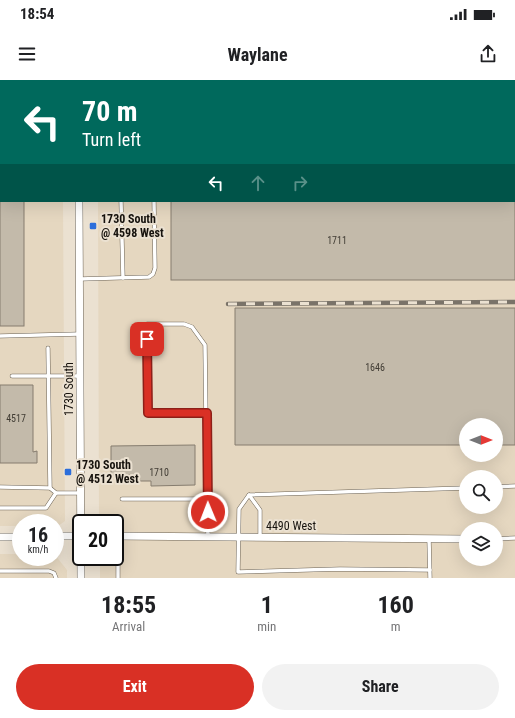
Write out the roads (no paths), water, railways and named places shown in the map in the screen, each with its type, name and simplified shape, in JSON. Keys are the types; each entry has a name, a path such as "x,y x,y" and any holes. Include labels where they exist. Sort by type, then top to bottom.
{"street":[{"name":"1730 South","path":"80,202 80,514"},
{"name":"4490 West","path":"124,536 459,539"},
{"path":"0,537 12,537"},
{"name":"1730 South","path":"81,566 81,578"}],"lane":[{"path":"121,202 123,278"},
{"path":"80,279 149,277 153,274 155,268 154,202"},
{"path":"207,413 148,413 147,324 188,325 192,327 205,345 207,413 208,537"},
{"path":"0,336 80,334"},
{"path":"48,348 50,488"},
{"path":"12,376 80,376"},
{"path":"503,487 515,486"},
{"path":"0,487 50,488 56,493 80,493"},
{"path":"249,495 459,488"},
{"path":"0,508 46,508 56,493"},
{"path":"249,495 239,508 238,572 340,569 430,570"},
{"path":"249,495 260,510 260,537"},
{"path":"122,499 207,499"},
{"path":"429,538 430,578"},
{"path":"503,539 515,538"},
{"path":"118,566 118,578"},
{"path":"0,571 49,571 54,573 56,578"}],"railway":[{"path":"228,304 515,302"}],"place":[{"name":"1730 South @ 4598 West","path":"93,226"},
{"name":"1730 South @ 4512 West","path":"68,472"}]}
